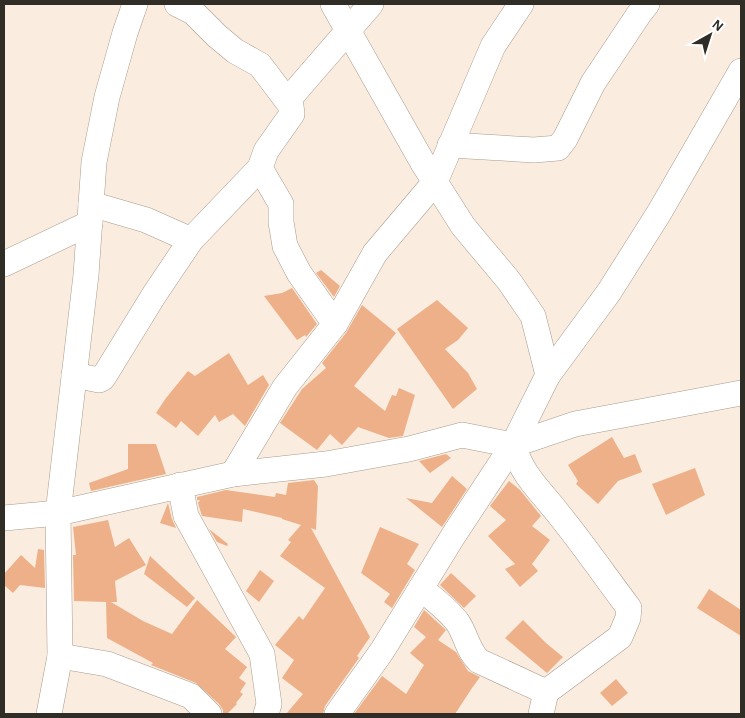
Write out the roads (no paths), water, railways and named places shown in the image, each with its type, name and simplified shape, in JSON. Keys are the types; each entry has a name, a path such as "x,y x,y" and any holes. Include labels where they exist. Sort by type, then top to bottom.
{"street":[{"path":"49,714 60,656 58,513 74,375 94,162 107,97 135,4"},
{"path":"74,375 99,380 103,378 154,295 191,240 260,168 266,151 292,114 288,100 260,65 235,51 193,12 178,4"},
{"path":"333,4 435,182 463,226 509,281 533,316 548,375"},
{"path":"288,100 371,4"},
{"path":"233,474 285,387 335,324 374,253 435,182 493,46 521,4"},
{"path":"450,146 534,150 558,148 565,139 592,83 638,14 647,4"},
{"path":"337,714 382,652 513,445 548,375 609,292 649,229 741,71"},
{"path":"260,168 281,204 280,222 285,246 299,273 335,324"},
{"path":"4,264 90,213 146,220 191,240"},
{"path":"4,518 58,513 233,474 326,464 409,449 462,435 513,445 575,424 741,393"},
{"path":"421,588 456,621 464,632 471,651 479,661 544,703 620,637 628,618 629,608 557,512 527,477 513,445"},
{"path":"180,485 186,516 262,654 269,704 266,714"},
{"path":"60,656 107,664 176,690 191,696 209,714"}]}
